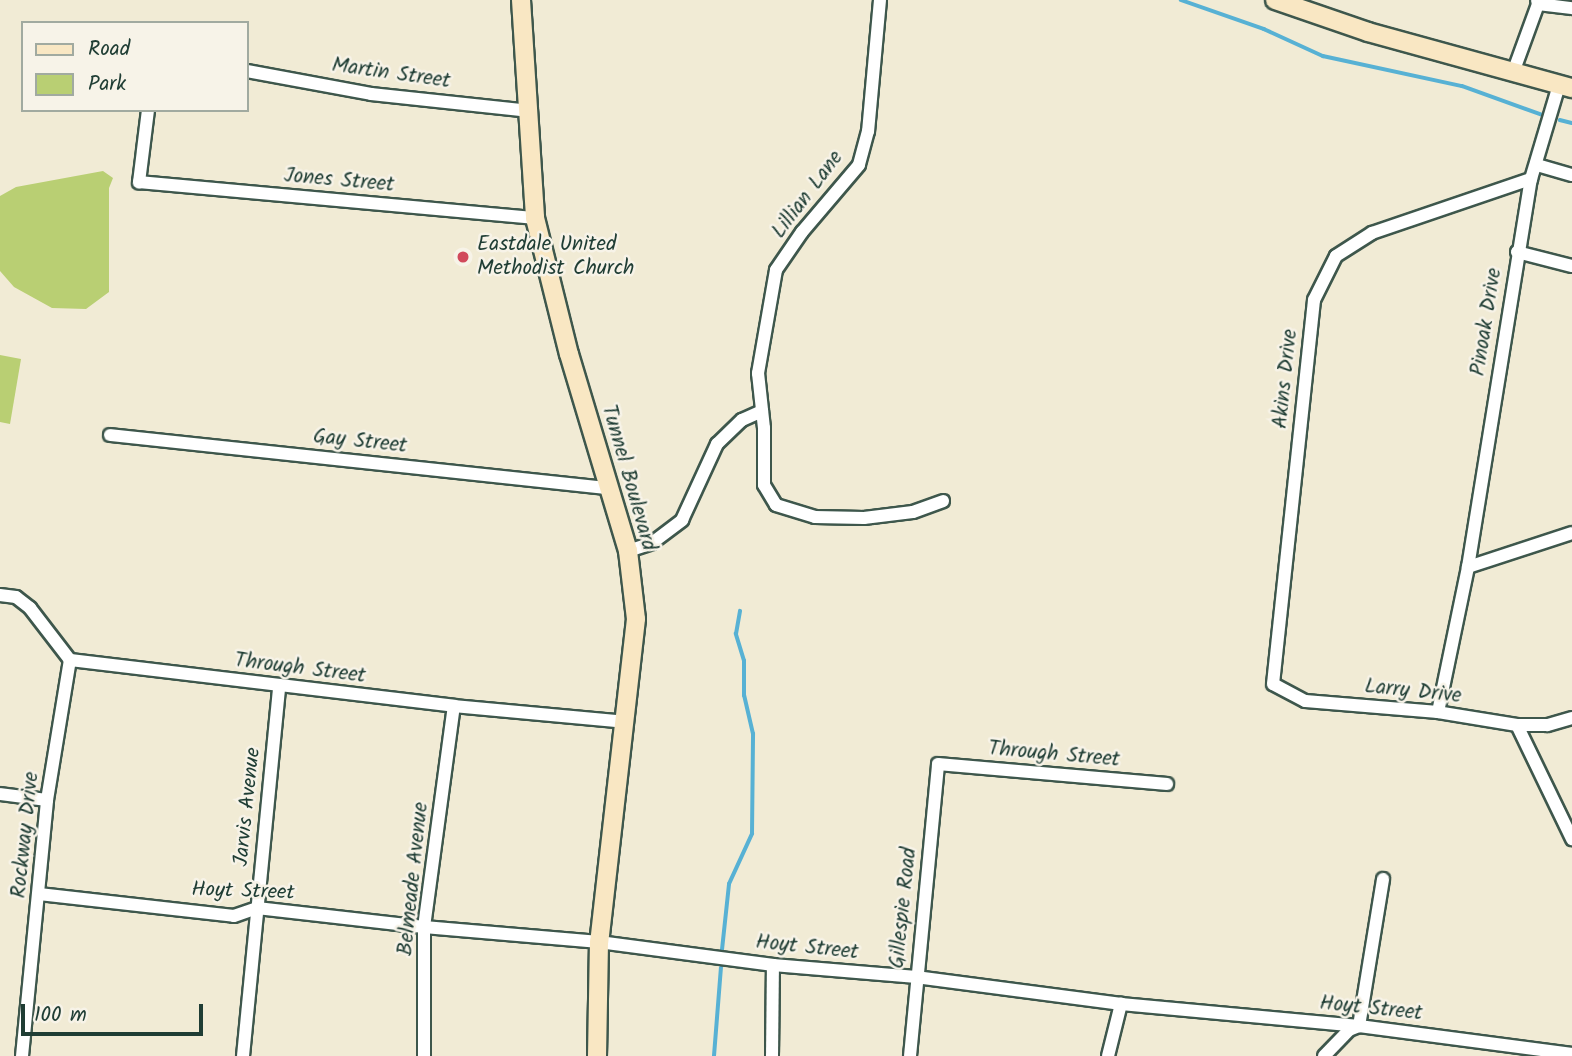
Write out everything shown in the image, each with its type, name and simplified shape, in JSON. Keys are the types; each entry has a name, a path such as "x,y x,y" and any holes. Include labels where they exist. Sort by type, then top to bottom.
{"main road":[{"name":"Tunnel Boulevard","path":"520,0 530,111 535,218 607,488 628,551 636,619 599,942 597,1056"},
{"path":"1275,0 1368,32 1514,70 1566,87"}],"street":[{"name":"Lillian Lane","path":"880,0 868,131 859,165 802,232 776,270 758,373 764,428 764,485 776,505 815,517 864,518 913,512 943,500"},
{"path":"1514,70 1537,2 1572,8"},
{"name":"Martin Street","path":"248,71 371,94 530,111"},
{"name":"Pinoak Drive","path":"1438,712 1468,567 1517,252 1531,179 1566,87"},
{"name":"Jones Street","path":"148,112 139,182 535,218"},
{"path":"1536,165 1572,175"},
{"name":"Akins Drive","path":"1305,701 1273,684 1314,300 1336,256 1372,233 1531,179"},
{"path":"1517,252 1572,266"},
{"path":"628,551 652,543 682,520 717,444 742,419 762,411"},
{"name":"Gay Street","path":"110,435 607,488"},
{"path":"1468,567 1572,533"},
{"path":"0,595 16,597 30,608 70,660"},
{"name":"Through Street","path":"70,660 279,687 626,722"},
{"name":"Rockway Drive","path":"22,1056 47,800 70,660"},
{"name":"Jarvis Avenue","path":"243,1056 279,687"},
{"name":"Larry Drive","path":"1305,701 1438,712 1517,725 1547,725 1572,718"},
{"name":"Belmeade Avenue","path":"424,1056 424,927 454,706"},
{"path":"1517,725 1572,839"},
{"name":"Through Street","path":"938,764 1167,784"},
{"name":"Gillespie Road","path":"910,1056 938,764"},
{"path":"0,794 47,800"},
{"path":"1324,1056 1349,1031 1360,1026 1383,879"},
{"name":"Hoyt Street","path":"39,894 234,916 257,908 424,927 599,942 773,965 916,977 1121,1004 1360,1026 1572,1054"},
{"path":"772,1056 773,965"},
{"path":"1108,1056 1121,1004"}],"green space":[{"path":"103,171 113,178 109,188 109,292 86,309 52,308 14,287 0,271 0,196 16,187"},
{"path":"0,355 21,359 10,424 0,422"}],"waterway":[{"path":"1181,0 1264,29 1323,56 1462,86 1548,117"},
{"path":"1560,120 1572,123"},
{"path":"722,950 729,884 752,834 753,734 744,696 744,661 736,634 740,611"},
{"path":"714,1056 721,968"}],"place":[{"name":"Eastdale United Methodist Church","path":"463,257"}]}
